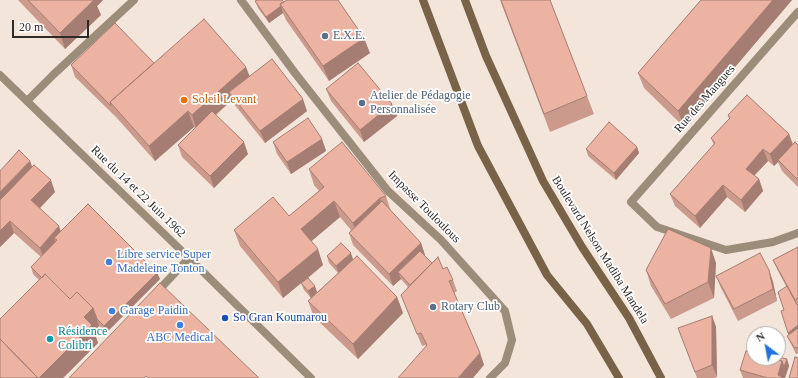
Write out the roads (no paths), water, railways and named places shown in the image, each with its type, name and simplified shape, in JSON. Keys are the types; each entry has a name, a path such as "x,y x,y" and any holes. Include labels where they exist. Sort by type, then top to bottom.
{"main road":[{"path":"423,0 478,146 547,275 587,324 619,378"},
{"name":"Boulevard Nelson Madiba Mandela","path":"465,0 486,56 543,181 582,247 629,318 661,378"}],"street":[{"path":"27,101 134,0"},
{"name":"Impasse Touloulous","path":"241,0 295,73 388,191 441,240 505,311 512,340 505,363 490,378"},
{"name":"Rue des Mangues","path":"798,12 631,202 657,228 726,250 773,242 798,233"},
{"name":"Rue du 14 et 22 Juin 1962","path":"0,75 311,378"},
{"path":"151,298 189,258"}],"place":[{"name":"E.X.E.","path":"325,36"},
{"name":"Soleil Levant","path":"184,100"},
{"name":"Atelier de Pédagogie Personnalisée","path":"362,103"},
{"name":"Libre service Super Madeleine Tonton","path":"109,262"},
{"name":"Rotary Club","path":"433,307"},
{"name":"Garage Paidin","path":"112,311"},
{"name":"So Gran Koumarou","path":"225,318"},
{"name":"ABC Medical","path":"180,325"},
{"name":"Résidence Colibri","path":"50,339"}]}
